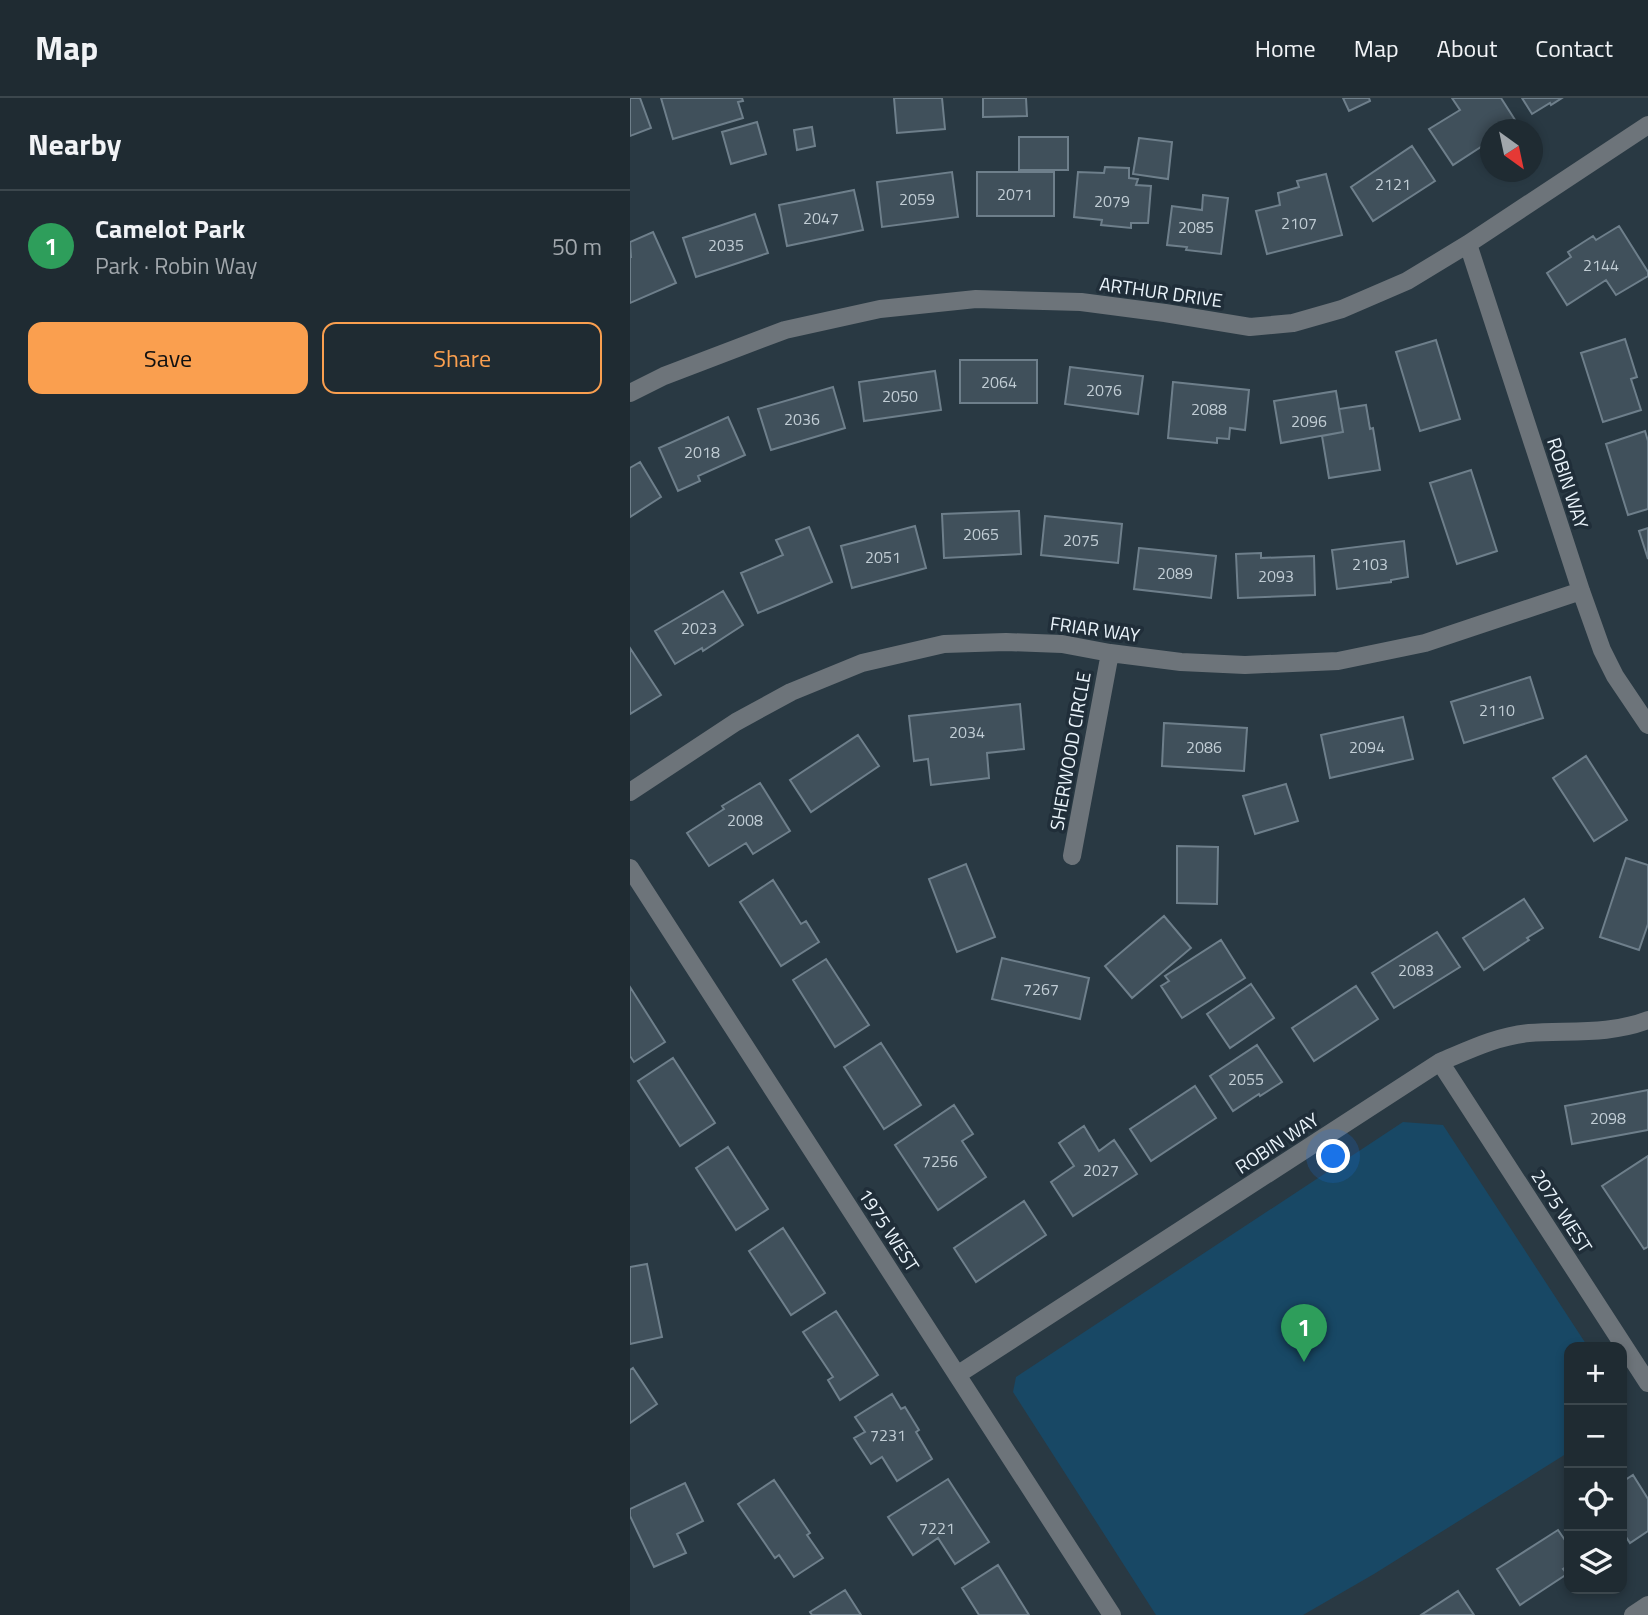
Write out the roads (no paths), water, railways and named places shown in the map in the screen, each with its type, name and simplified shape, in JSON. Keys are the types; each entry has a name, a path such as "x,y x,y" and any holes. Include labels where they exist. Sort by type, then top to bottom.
{"street":[{"name":"ARTHUR DRIVE","path":"630,393 664,376 785,330 880,309 962,300 1081,302 1250,327 1293,323 1342,309 1408,281 1648,125"},
{"name":"ROBIN WAY","path":"1468,244 1606,659 1648,725"},
{"name":"FRIAR WAY","path":"630,792 736,722 791,692 862,663 944,644 1062,644 1181,662 1245,665 1338,661 1425,643 1581,590"},
{"name":"SHERWOOD CIRCLE","path":"1072,856 1110,653"},
{"name":"1975 WEST","path":"630,868 1112,1615"},
{"name":"ROBIN WAY","path":"957,1375 1440,1062 1487,1042 1513,1036 1630,1027 1648,1020"},
{"name":"2075 WEST","path":"1440,1062 1648,1383"},
{"path":"1633,1615 1648,1605"}],"place":[{"name":"Camelot Park","path":"1304,1362"}]}
